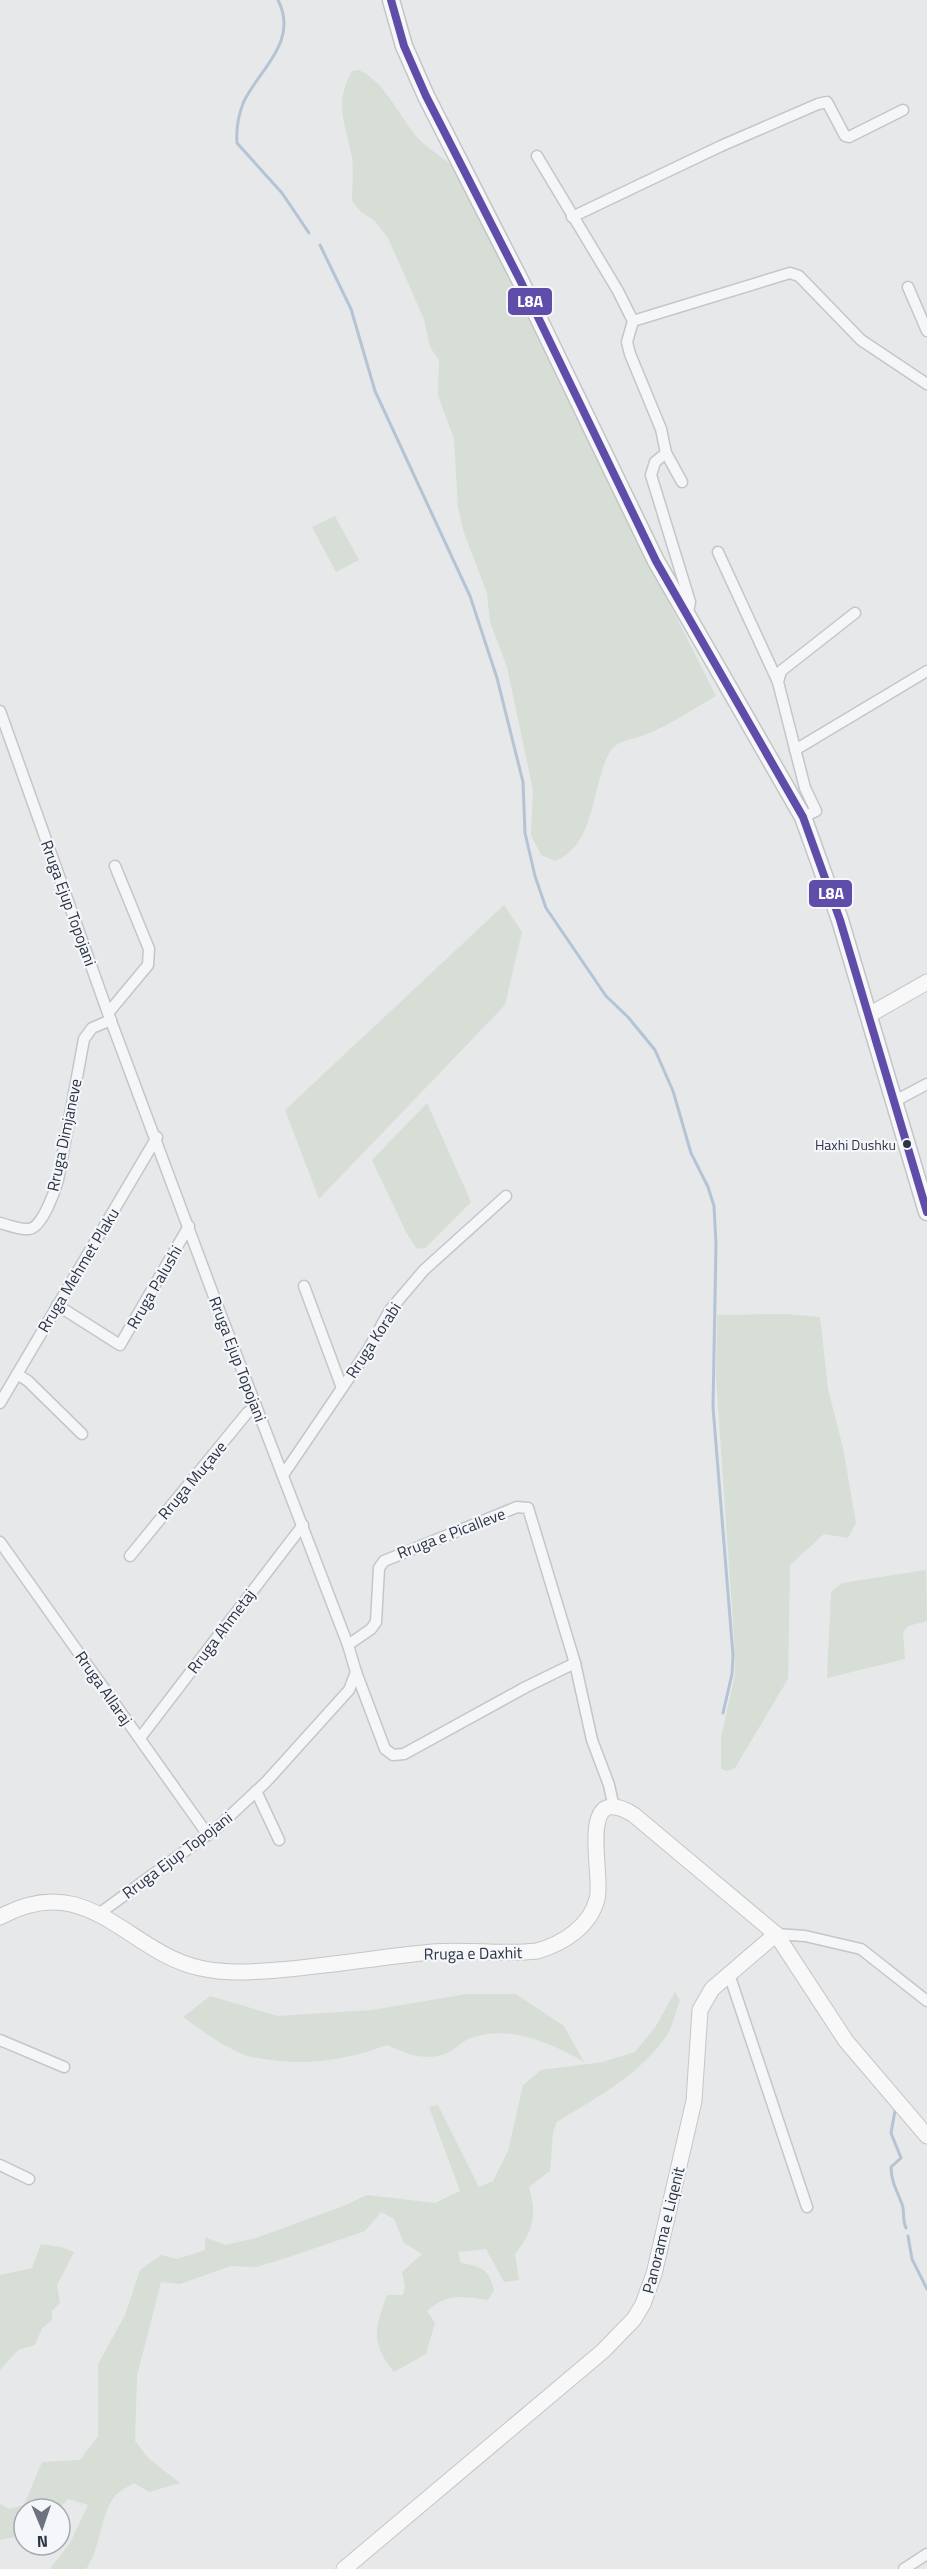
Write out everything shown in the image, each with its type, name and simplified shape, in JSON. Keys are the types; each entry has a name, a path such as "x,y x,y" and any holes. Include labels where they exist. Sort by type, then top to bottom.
{"main road":[{"path":"391,0 404,46 426,96 516,271 656,561 803,817 829,888 869,1015 927,1212"}],"street":[{"path":"572,217 721,146 818,104 827,102 845,136 849,137 903,110"},
{"path":"537,156 618,291 633,321 627,342 637,372 662,429 666,453 682,482"},
{"path":"633,321 790,273 799,276 861,340 927,384"},
{"path":"908,287 927,331"},
{"path":"666,453 655,462 651,475 690,602 687,616"},
{"path":"718,552 778,682 806,788 816,811 803,817"},
{"path":"778,682 781,671 855,613"},
{"path":"795,750 927,671"},
{"name":"Rruga Ejup Topojani","path":"0,711 110,1017 256,1406 303,1524 356,1672 348,1690 256,1791 208,1835 100,1913"},
{"name":"Rruga Dimjaneve","path":"0,1223 28,1229 38,1225 52,1198 58,1180 84,1038 92,1028 110,1017 148,965 149,949 115,866"},
{"path":"869,1015 927,982"},
{"path":"895,1101 927,1084"},
{"name":"Rruga Mehmet Plaku","path":"0,1403 156,1137"},
{"name":"Rruga Korabi","path":"283,1475 397,1302 424,1270 506,1196"},
{"name":"Rruga Palushi","path":"57,1305 120,1345 189,1226"},
{"path":"304,1286 342,1388"},
{"path":"17,1374 28,1381 82,1434"},
{"name":"Rruga Muçave","path":"130,1556 247,1413 256,1406"},
{"name":"Rruga e Picalleve","path":"348,1645 371,1629 376,1622 379,1568 384,1562 391,1557 524,1507 530,1511 575,1663 592,1740 609,1785 614,1808"},
{"name":"Rruga Ahmetaj","path":"140,1738 303,1524"},
{"name":"Rruga Allaraj","path":"0,1542 208,1835"},
{"path":"356,1672 385,1749 393,1755 404,1754 575,1663"},
{"path":"256,1791 279,1840"},
{"path":"614,1808 620,1808 634,1815 776,1934 851,2048 927,2136"},
{"name":"Rruga e Daxhit","path":"0,1917 30,1905 47,1903 78,1906 100,1913 171,1958 216,1971 248,1972 304,1968 449,1951 537,1951 549,1948 571,1935 582,1925 593,1909 599,1889 595,1826 601,1813 614,1808"},
{"path":"776,1934 805,1936 861,1949 927,2001"},
{"name":"Panorama e Liqenit","path":"344,2569 603,2351 634,2319 643,2304 654,2274 691,2117 700,2010 712,1989 776,1934"},
{"path":"729,1974 807,2207"},
{"path":"0,2040 64,2067"},
{"path":"0,2165 29,2179"},
{"path":"904,2569 927,2554"}],"shaded area":[{"path":"359,70 378,84 423,143 462,175 648,561 716,696 663,727 621,742 611,750 586,827 579,841 569,853 555,861 541,855 531,835 533,790 507,667 490,622 487,593 463,530 458,507 454,439 438,395 439,360 430,347 424,319 388,238 374,220 361,212 352,201 353,163 342,105 346,84 352,71"},
{"path":"335,516 359,560 336,572 312,527"},
{"path":"504,905 522,932 505,1005 319,1199 285,1110"},
{"path":"427,1103 471,1202 425,1248 417,1249 406,1232 372,1160"},
{"path":"785,1314 820,1317 828,1389 843,1448 856,1523 848,1538 824,1534 790,1565 788,1679 735,1768 727,1771 721,1769 721,1737 735,1675 716,1378 717,1315"},
{"path":"926,1570 927,1621 908,1626 903,1632 905,1659 827,1678 831,1592 842,1583"},
{"path":"675,1992 680,2000 671,2027 656,2049 631,2074 557,2122 553,2132 550,2171 529,2187 533,2215 530,2230 515,2254 519,2280 504,2282 486,2249 458,2252 461,2263 478,2267 486,2273 494,2290 488,2300 455,2297 434,2305 427,2311 435,2323 426,2354 394,2372 386,2362 378,2344 380,2317 387,2295 403,2295 405,2286 402,2272 422,2254 404,2243 394,2219 381,2212 365,2231 286,2258 256,2267 231,2266 180,2284 161,2282 137,2376 135,2441 148,2458 180,2483 149,2492 134,2483 121,2491 109,2506 95,2552 86,2569 50,2569 59,2557 72,2557 72,2539 88,2505 72,2500 72,2497 27,2497 42,2462 80,2460 98,2436 98,2364 125,2315 140,2270 161,2255 177,2259 205,2250 205,2237 225,2245 256,2238 367,2195 435,2203 460,2191 429,2107 438,2105 479,2187 493,2181 508,2151 523,2085 541,2070 603,2062 635,2052 656,2026"},
{"path":"467,1994 516,1994 564,2026 584,2062 543,2042 513,2034 498,2033 468,2039 448,2053 437,2056 415,2056 387,2045 342,2058 311,2062 280,2061 242,2054 219,2042 183,2017 210,1996 278,2016 372,2010"},
{"path":"41,2244 74,2252 57,2285 60,2303 52,2311 52,2320 42,2328 35,2345 18,2350 0,2370 0,2275 32,2268"},
{"path":"0,2504 12,2508 12,2538 0,2540"}],"waterway":[{"path":"278,0 283,15 284,29 281,42 244,101 238,121 237,143 282,193 309,233"},
{"path":"320,245 351,309 375,391 470,596 497,678 523,782 525,833 535,876 546,908 606,996 628,1017 655,1050 673,1091 691,1153 708,1187 714,1206 716,1244 713,1407 733,1655 732,1674 723,1713"},
{"path":"895,2111 891,2133 901,2158 891,2167 891,2172 903,2207 906,2228"},
{"path":"908,2236 912,2259 927,2289"}],"transit line":[{"name":"L8A","path":"391,0 404,46 426,96 521,282 656,561 803,817 840,920 927,1212"}],"place":[{"name":"Haxhi Dushku","path":"907,1144"}]}
